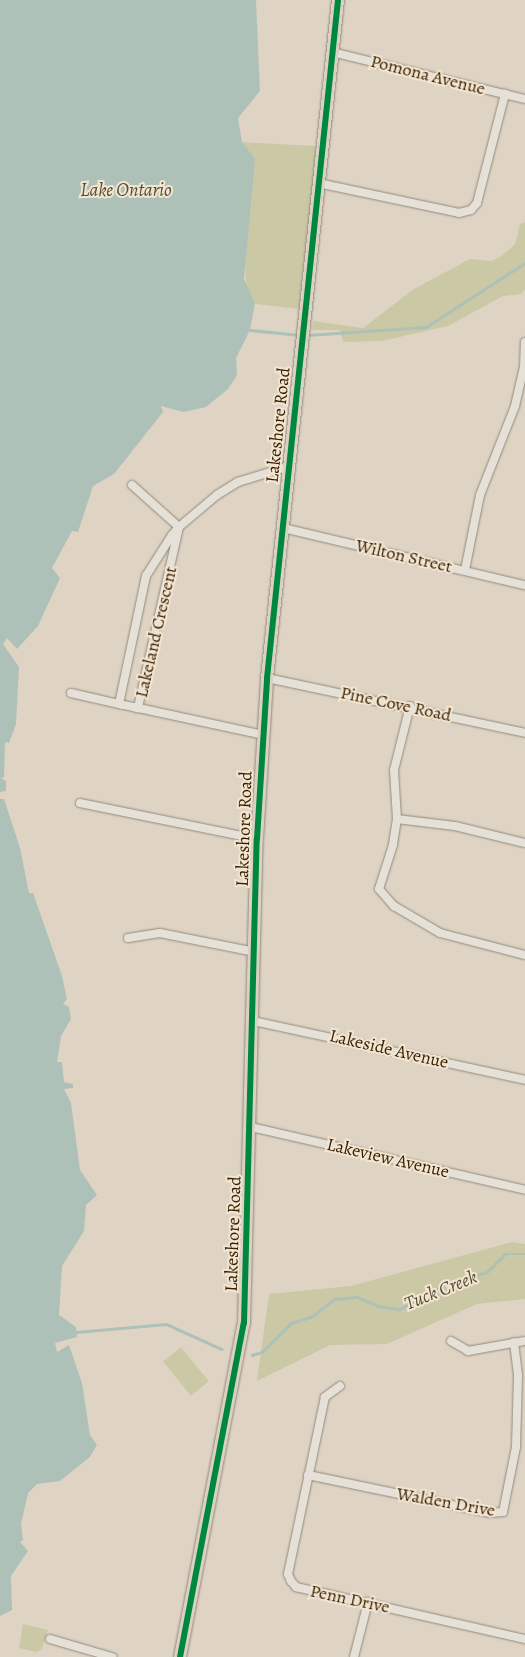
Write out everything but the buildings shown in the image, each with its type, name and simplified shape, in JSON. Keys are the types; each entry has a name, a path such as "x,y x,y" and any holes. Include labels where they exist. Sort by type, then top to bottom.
{"main road":[{"name":"Lakeshore Road","path":"180,1657 244,1323 252,1128 258,840 266,678 338,0"}],"street":[{"name":"Pomona Avenue","path":"332,52 525,98"},
{"path":"318,183 459,213 471,210 477,203 505,94"},
{"path":"465,570 480,495 507,431 525,368 525,342"},
{"name":"Lakeland Crescent","path":"180,527 138,708 119,704 146,576 180,527 238,482 290,466"},
{"path":"132,485 180,527"},
{"name":"Wilton Street","path":"283,528 525,585"},
{"name":"Pine Cove Road","path":"266,678 410,706 525,733"},
{"path":"71,693 263,735"},
{"path":"410,706 394,770 397,819 393,845 379,882 383,896 440,933 525,955"},
{"path":"80,803 258,840"},
{"path":"397,819 455,826 525,843"},
{"path":"128,938 160,933 255,952"},
{"name":"Lakeside Avenue","path":"254,1021 525,1080"},
{"name":"Lakeview Avenue","path":"252,1128 525,1190"},
{"path":"451,1342 468,1351 525,1341"},
{"name":"Walden Drive","path":"308,1475 499,1514 505,1510 516,1447 518,1374 514,1342"},
{"name":"Penn Drive","path":"340,1386 325,1397 288,1574 291,1581 296,1587 525,1639"},
{"path":"516,1447 525,1448"},
{"path":"354,1657 368,1602"},
{"path":"50,1639 112,1657"}],"shaded area":[{"path":"242,142 316,146 308,258 304,260 299,309 255,304 246,288"},
{"path":"525,222 525,290 521,294 503,296 448,326 382,341 343,342 340,330 312,330 313,321 363,328 414,289 470,259 491,261 500,257 515,244 520,224"},
{"path":"512,1242 525,1244 525,1299 477,1304 387,1344 330,1345 257,1381 269,1294 351,1286"},
{"path":"181,1347 209,1381 191,1396 163,1361"},
{"path":"23,1624 48,1630 42,1649 36,1652 19,1648"}],"water":[{"name":"Lake Ontario","path":"0,0 256,0 260,91 238,118 242,142 255,159 244,279 255,304 250,330 236,358 237,375 228,389 206,407 183,412 161,406 163,412 114,474 93,486 78,532 72,531 52,568 60,578 38,626 17,649 7,638 3,644 19,667 16,724 9,743 5,742 4,777 1,778 6,781 6,791 0,792"},
{"path":"0,799 4,799 20,848 29,893 33,893 62,976 67,999 63,1004 69,1007 71,1019 61,1036 57,1062 62,1062 64,1082 73,1084 73,1088 64,1089 71,1103 80,1170 97,1195 86,1205 84,1231 62,1266 59,1315 76,1327 77,1337 55,1343 57,1352 69,1345 82,1383 90,1435 97,1445 90,1457 60,1481 37,1484 28,1493 21,1524 23,1540 20,1542 28,1551 11,1576 12,1610 0,1616"}],"waterway":[{"path":"307,335 426,327 525,263"},
{"path":"250,330 299,335"},
{"name":"Tuck Creek","path":"252,1355 262,1352 291,1323 311,1317 334,1299 357,1297 378,1306 400,1309 443,1286 487,1272 505,1254 525,1254"},
{"name":"Tuck Creek","path":"76,1332 166,1324 222,1349"}],"cycle path":[{"path":"180,1657 244,1323 257,839 267,678 338,0"}]}
